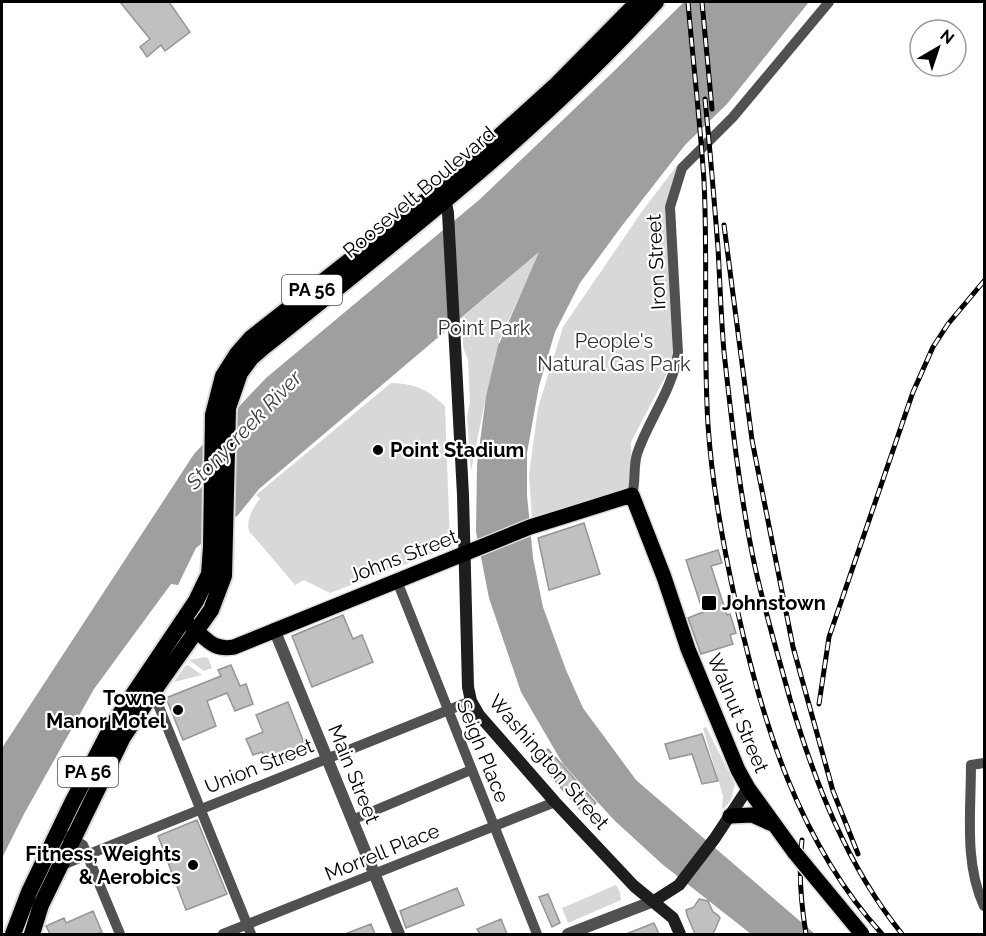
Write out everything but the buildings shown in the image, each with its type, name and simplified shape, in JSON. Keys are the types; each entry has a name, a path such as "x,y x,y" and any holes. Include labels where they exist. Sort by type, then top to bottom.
{"highway":[{"name":"Roosevelt Boulevard","path":"189,625 196,601 209,574 213,415 223,376 237,354 251,338 446,201 638,2"},
{"name":"Roosevelt Boulevard","path":"189,625 211,610 224,576 228,408 240,373 251,358 446,201 548,110 656,2"},
{"name":"PA 56","path":"32,934 41,905 123,737 153,692 189,625"},
{"name":"PA 56","path":"12,934 29,892 112,726 189,625"}],"main road":[{"name":"Washington Street","path":"446,201 463,495 470,552 468,687 471,701 479,715 555,802 634,886 673,918 680,934"},
{"name":"Johns Street","path":"189,625 213,646 234,647 530,527 632,495"},
{"name":"Walnut Street","path":"632,495 664,577 688,649 738,770 748,788 715,838 679,885 654,901"},
{"path":"748,788 795,853 862,934"},
{"path":"729,816 752,815 775,825"}],"street":[{"name":"Iron Street","path":"632,495 638,453 675,374 678,353 670,207 679,175 688,161 733,117 829,2"},
{"name":"Seigh Place","path":"398,581 537,934"},
{"name":"Main Street","path":"274,629 399,934"},
{"path":"153,692 249,930"},
{"name":"Union Street","path":"62,865 471,701"},
{"path":"984,763 971,765 971,833 975,882 984,906"},
{"path":"352,820 471,770"},
{"name":"Morrell Place","path":"223,934 249,930 374,874 555,802"},
{"path":"58,832 83,845 120,934"},
{"name":"Walnut Street","path":"568,934 654,901"}],"green space":[{"name":"People's Natural Gas Park","path":"678,164 665,211 674,310 672,364 631,442 632,487 532,518 529,475 538,408 563,327 643,210"},
{"name":"Point Park","path":"540,251 499,341 471,471 467,417 470,402 468,360 463,347 463,317"},
{"name":"Point Stadium","path":"391,383 421,388 445,406 450,544 445,549 330,593 304,580 295,585 249,531 248,522 260,499 256,495"},
{"path":"208,658 212,668 204,671 189,660"},
{"path":"188,665 202,675 174,682 185,666"},
{"path":"706,727 735,784 731,800 724,809 722,808 723,796 703,728"},
{"path":"616,885 621,900 568,923 562,908"}],"water":[{"name":"Stonycreek River","path":"684,2 809,2 727,104 685,145 621,227 580,283 555,332 539,386 527,453 527,495 533,558 543,607 566,670 583,708 636,780 815,934 751,934 662,864 614,820 563,764 521,692 489,598 476,532 477,465 486,396 499,341 499,344 539,252 259,489 238,515 196,548 178,585 171,584 94,689 2,858 2,748 194,454 266,378 479,200"}],"railway":[{"path":"688,2 704,181 708,425 715,492 731,582 758,693 788,779 806,821 828,861 853,899 882,934"},
{"path":"702,2 712,109"},
{"path":"705,99 718,248 724,352 733,433 759,584 790,699 822,792 849,852 882,908 902,934"},
{"path":"724,225 752,440 793,647 833,791 858,854"},
{"path":"819,704 829,637 913,392 933,347 948,324 984,281"},
{"path":"802,840 800,864 806,934"}],"place":[{"name":"Point Stadium","path":"378,450"},
{"name":"Johnstown","path":"709,603"},
{"name":"Towne Manor Motel","path":"178,710"},
{"name":"Fitness, Weights & Aerobics","path":"193,865"}]}
